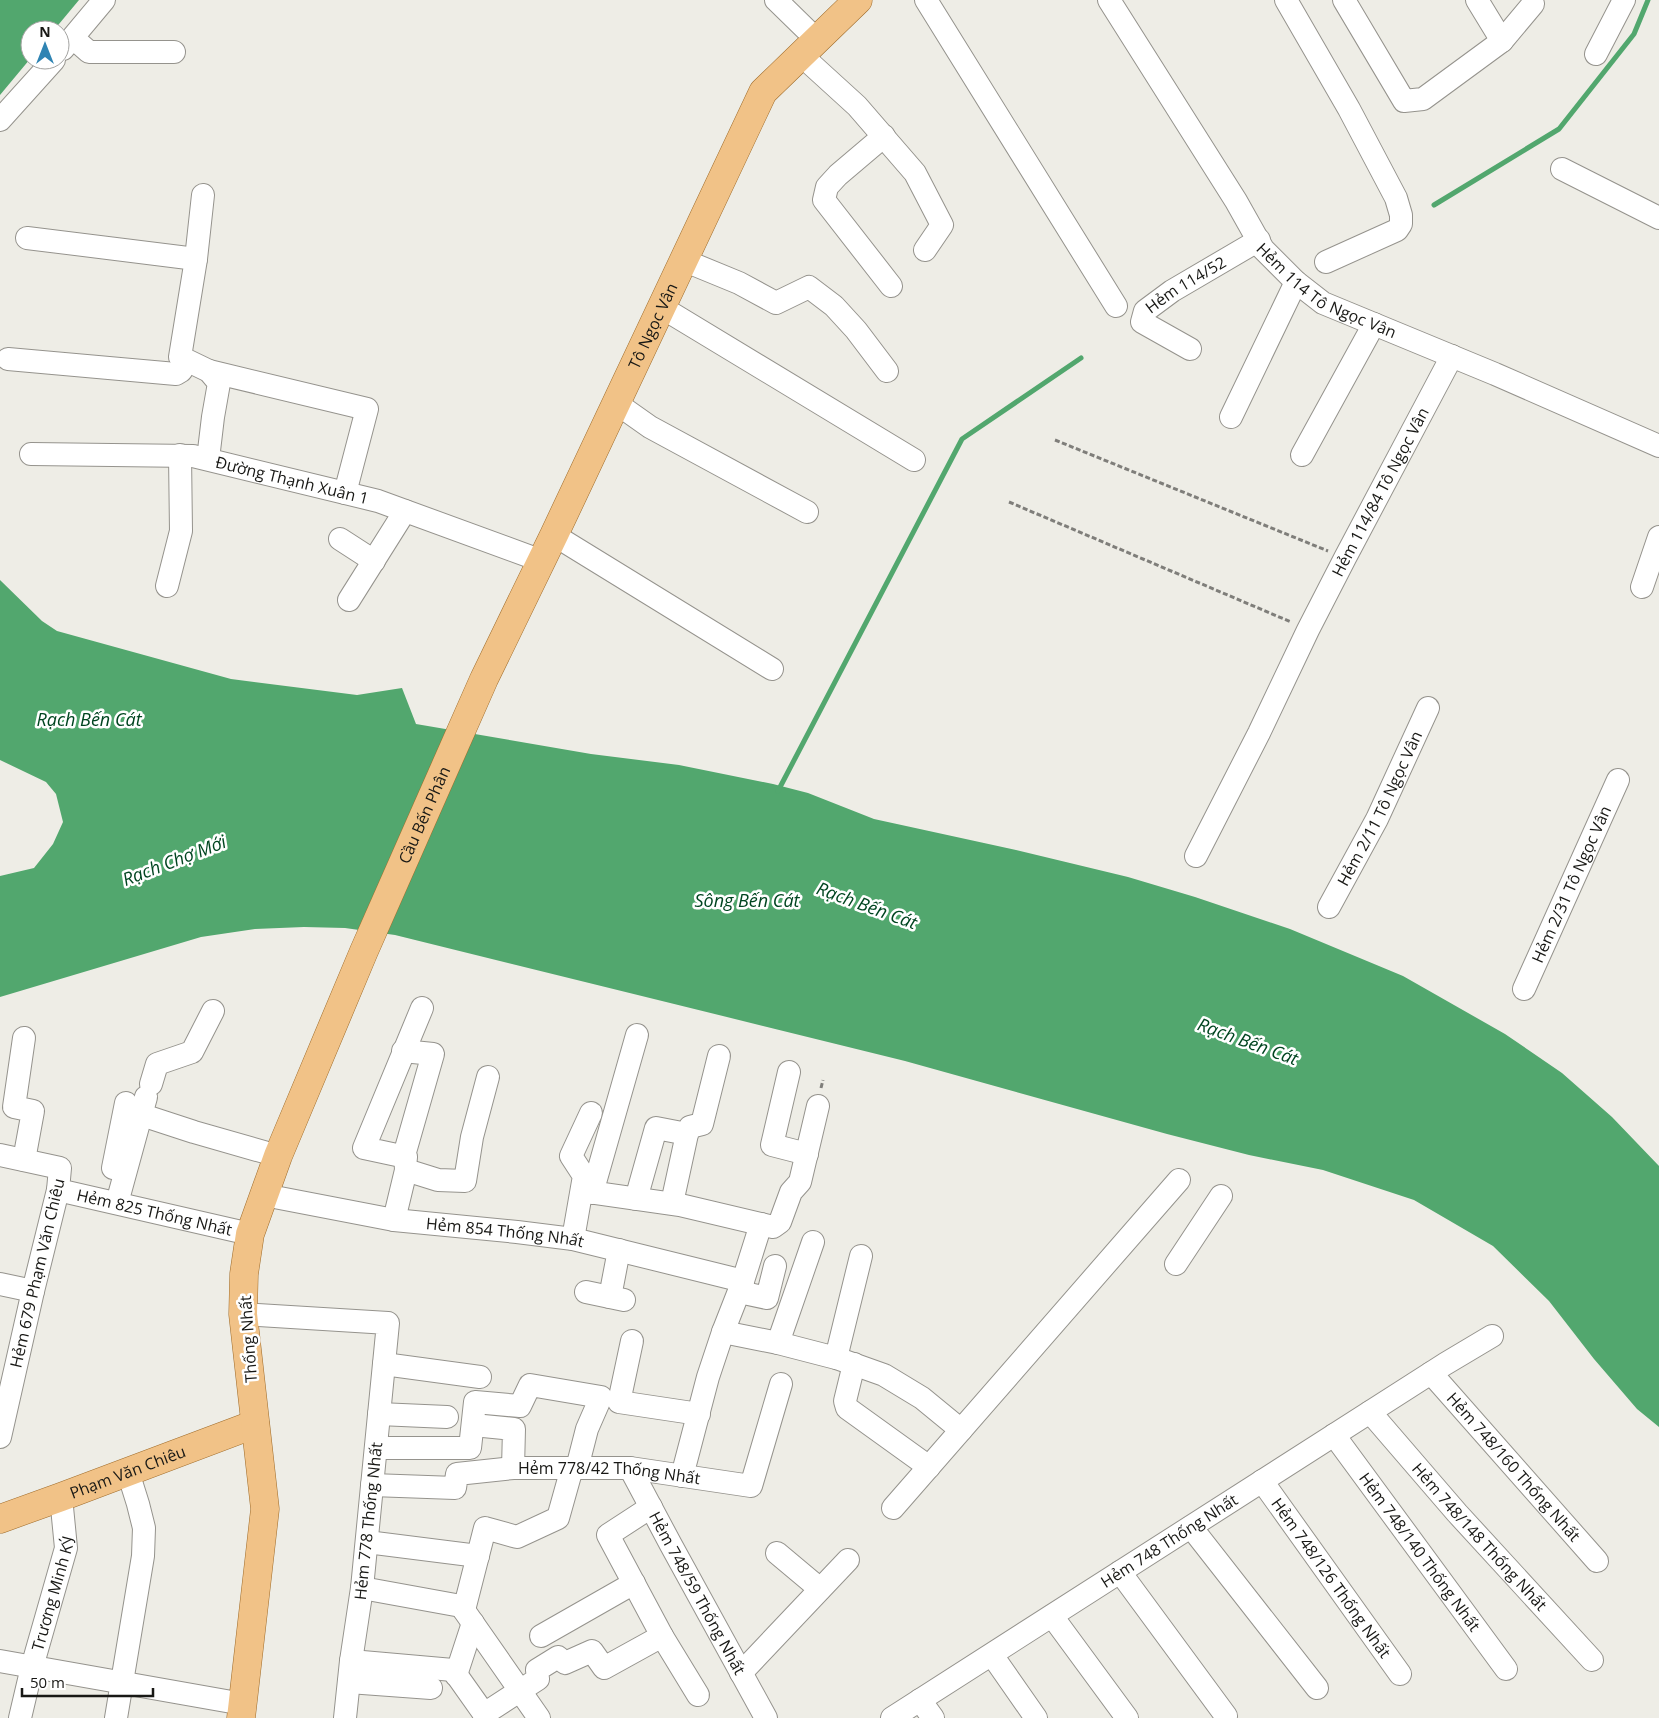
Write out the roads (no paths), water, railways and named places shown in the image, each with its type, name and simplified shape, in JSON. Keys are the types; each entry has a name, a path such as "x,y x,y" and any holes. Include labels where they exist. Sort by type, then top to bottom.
{"main road":[{"name":"Tô Ngọc Vân","path":"484,679 542,561 763,92 858,0"},
{"name":"Cầu Bến Phân","path":"364,951 484,679"},
{"name":"Thống Nhất","path":"242,1711 265,1508 243,1314 244,1274 250,1234 278,1156 364,951"},
{"name":"Phạm Văn Chiêu","path":"0,1519 61,1498 255,1424"}],"street":[{"path":"70,40 104,0"},
{"path":"776,0 809,48 915,173 942,225 925,250"},
{"path":"926,0 1116,306"},
{"name":"Hẻm 114 Tô Ngọc Vân","path":"1109,0 1236,201 1264,249 1296,282 1323,303 1452,356 1659,446"},
{"path":"1286,0 1353,117 1396,198 1401,215 1401,224 1397,230 1326,262"},
{"path":"1344,0 1404,101 1423,98 1502,41 1533,4"},
{"path":"1477,0 1502,41"},
{"path":"1596,54 1624,0"},
{"path":"70,46 89,52 174,52"},
{"path":"0,120 45,70"},
{"path":"884,136 838,175 827,187 824,200 891,286"},
{"path":"1562,169 1659,218"},
{"path":"203,195 196,259 180,358 209,371 367,409 345,493"},
{"path":"27,238 196,259"},
{"name":"Hẻm 114/52","path":"1190,349 1142,322 1145,311 1172,291 1259,240"},
{"path":"683,260 739,283 776,303 809,287 834,306 856,330 887,372"},
{"path":"1231,417 1296,282"},
{"path":"661,307 914,460"},
{"path":"1302,455 1374,324"},
{"name":"Hẻm 114/84 Tô Ngọc Vân","path":"1196,856 1259,733 1308,630 1452,356"},
{"path":"8,359 176,374 181,372 186,362"},
{"path":"208,459 219,384 209,371"},
{"path":"616,403 650,427 808,512"},
{"name":"Đường Thạnh Xuân 1","path":"31,454 193,456 208,459 378,501 542,561"},
{"path":"167,586 181,531 180,456"},
{"path":"348,600 405,511"},
{"path":"554,535 772,669"},
{"path":"1642,587 1659,537"},
{"path":"340,539 374,561"},
{"name":"Hẻm 2/11 Tô Ngọc Vân","path":"1329,907 1377,819 1428,708"},
{"name":"Hẻm 2/31 Tô Ngọc Vân","path":"1524,989 1618,780"},
{"path":"422,1008 364,1148 406,1163 438,1180 465,1181 472,1137 488,1077"},
{"path":"112,1202 141,1100 157,1064 192,1052 213,1011"},
{"path":"573,1239 637,1035"},
{"path":"24,1038 14,1107 33,1111 24,1160"},
{"path":"394,1220 406,1163 405,1152 433,1054 403,1051"},
{"path":"672,1204 687,1134 690,1126 702,1124 719,1056"},
{"path":"789,1072 772,1145 807,1154"},
{"path":"141,1100 194,1132 278,1156"},
{"path":"587,1192 672,1204 772,1227 780,1222 791,1192 800,1182 818,1106"},
{"path":"587,1192 584,1176 571,1156 591,1112"},
{"path":"636,1199 656,1128 687,1134"},
{"name":"Hẻm 679 Phạm Văn Chiêu","path":"0,1155 60,1168 58,1190 0,1437"},
{"path":"893,1508 1179,1180"},
{"name":"Hẻm 825 Thống Nhất","path":"58,1190 250,1234"},
{"name":"Hẻm 854 Thống Nhất","path":"264,1195 394,1220 573,1239 619,1250 741,1286 766,1298 776,1266"},
{"path":"1176,1264 1221,1196"},
{"path":"682,1476 708,1377 761,1224"},
{"path":"778,1343 813,1242"},
{"path":"586,1292 618,1299 619,1250"},
{"path":"861,1256 845,1361 845,1401 847,1408 929,1467"},
{"path":"0,1284 33,1291"},
{"name":"Hẻm 778 Thống Nhất","path":"243,1314 388,1323 362,1588 345,1718"},
{"path":"723,1332 778,1343 845,1361 884,1375 922,1398 961,1430"},
{"name":"Hẻm 748 Thống Nhất","path":"892,1718 927,1709 992,1655 1370,1412 1492,1336"},
{"path":"632,1340 620,1402 699,1414"},
{"path":"384,1364 480,1377"},
{"name":"Hẻm 748/160 Thống Nhất","path":"1438,1369 1597,1561"},
{"name":"Hẻm 778/42 Thống Nhất","path":"372,1485 455,1488 457,1474 513,1468 630,1468 751,1486 782,1384"},
{"path":"376,1448 470,1448 475,1402 520,1406 530,1386 601,1397 588,1429 558,1518 518,1536 486,1528 478,1556 469,1616 456,1675"},
{"name":"Hẻm 748/148 Thống Nhất","path":"1370,1412 1458,1513 1592,1660"},
{"path":"379,1414 447,1417"},
{"path":"473,1425 514,1429 513,1468"},
{"name":"Hẻm 748/140 Thống Nhất","path":"1334,1435 1506,1669"},
{"name":"Hẻm 748/59 Thống Nhất","path":"630,1468 766,1718"},
{"path":"116,1718 143,1556 144,1528 128,1472"},
{"name":"Hẻm 748/126 Thống Nhất","path":"1262,1481 1400,1674"},
{"name":"Trương Minh Ký","path":"20,1718 32,1667 66,1548 61,1498"},
{"path":"651,1507 608,1535 662,1636 698,1695"},
{"path":"1191,1527 1316,1688"},
{"path":"367,1542 478,1556"},
{"path":"777,1554 820,1589"},
{"path":"741,1673 848,1560"},
{"path":"1120,1572 1226,1716"},
{"path":"541,1636 634,1583"},
{"path":"362,1588 461,1606 539,1718"},
{"path":"1052,1616 1127,1718"},
{"path":"350,1672 453,1670 486,1716 538,1679 537,1670 558,1657 565,1662 592,1651 604,1668 662,1636"},
{"path":"992,1655 1036,1718"},
{"path":"0,1661 121,1681 242,1711"},
{"path":"350,1672 431,1688"}],"water":[{"path":"0,0 79,0 62,20 20,20 21,70 0,95"},
{"name":"Sông Bến Cát","path":"0,580 42,621 57,631 231,679 357,695 402,688 416,724 591,754 679,765 773,784 808,793 874,819 1128,877 1195,897 1290,929 1403,976 1505,1034 1562,1073 1612,1117 1659,1166 1659,1427 1637,1409 1594,1359 1549,1301 1493,1246 1414,1200 1323,1170 1249,1155 1167,1134 905,1061 395,935 345,928 255,929 201,937 0,997 0,876 34,868 53,844 63,822 56,794 46,782 0,760"}],"waterway":[{"path":"1434,205 1559,129 1634,34 1648,0"},
{"path":"778,791 962,439 1081,358"}],"water label":[{"name":"Rạch Bến Cát","path":"89,719"},
{"name":"Rạch Chợ Mới","path":"174,860"},
{"name":"Rạch Bến Cát","path":"867,905"},
{"name":"Rạch Bến Cát","path":"1248,1041"}]}
